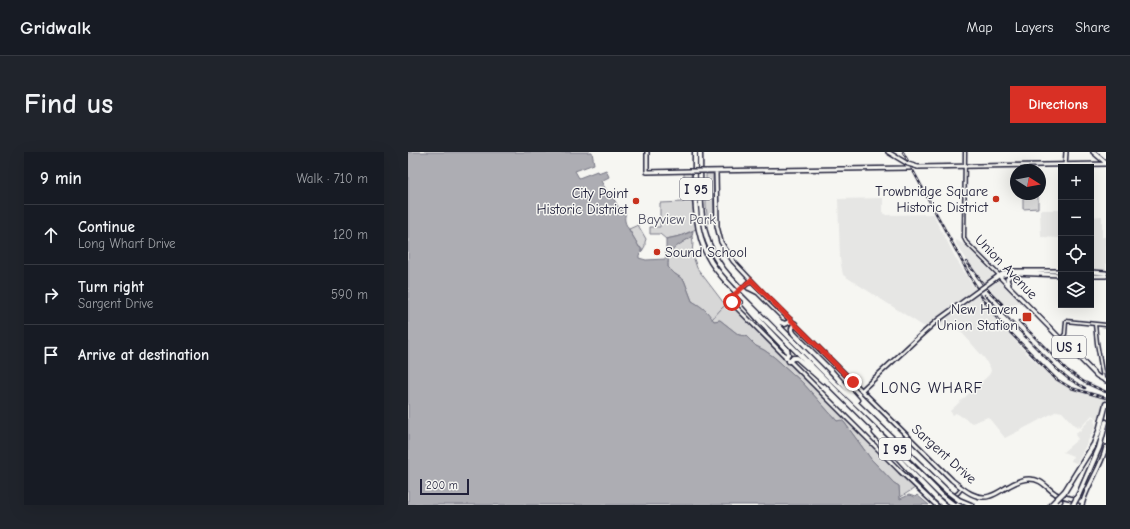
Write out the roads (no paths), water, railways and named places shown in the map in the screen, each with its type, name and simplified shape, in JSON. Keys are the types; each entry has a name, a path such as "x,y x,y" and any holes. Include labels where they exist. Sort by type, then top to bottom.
{"highway":[{"name":"I 95","path":"694,152 697,220 701,240 708,256 718,271 735,290 861,416 941,495 954,505"},
{"name":"I 95","path":"701,152 703,225 710,248 718,263 739,287 832,380 868,413 947,491 963,503"},
{"path":"744,291 755,297 780,322 785,324 791,320"},
{"path":"740,295 743,302 787,350 788,354 786,357"},
{"path":"795,324 792,328 794,334 841,382 868,413"},
{"path":"789,361 794,357 797,358 838,393"},
{"path":"1074,505 1098,451 1106,404"},
{"path":"861,416 899,459 944,505"},
{"path":"1051,505 1057,502 1065,491 1092,449 1106,422"},
{"path":"963,503 971,505"}],"main road":[{"path":"647,152 647,172 908,166 1058,166"},
{"path":"888,152 908,166"},
{"path":"1065,164 1066,152"},
{"path":"1093,152 1106,164"},
{"path":"1094,165 1106,164"},
{"name":"Sargent Drive","path":"716,171 716,223 721,242 733,261 944,473 962,488 977,496 988,497 1020,480 1032,479 1043,483 1058,494 1082,503"},
{"path":"862,390 938,320 998,276 1012,270 1058,271"},
{"path":"1094,272 1106,273"},
{"path":"998,276 1014,274 1058,275"},
{"path":"1011,287 1007,279 1009,276 1014,274"},
{"name":"Union Avenue","path":"998,276 1011,287 1097,376 1105,380"},
{"path":"1094,276 1106,276"},
{"path":"751,280 733,297 731,300 732,303 900,471 938,505"},
{"path":"1082,503 1105,454 1106,447"}],"street":[{"path":"965,152 965,166"},
{"name":"Union Avenue","path":"965,166 964,236 966,242 998,276"},
{"path":"1061,339 1065,334 1066,321 1106,325"},
{"path":"1096,324 1097,343 1105,380"},
{"path":"938,505 958,493 962,488"}],"waterway":[{"path":"712,319 727,304"}],"railway":[{"path":"903,152 978,289"},
{"path":"967,262 983,284"},
{"path":"986,288 1002,304"},
{"path":"979,293 999,321 1056,379 1071,388 1106,398"},
{"path":"985,295 1058,370 1069,379 1085,388"},
{"path":"1019,321 1067,370 1084,382 1106,392"}],"place":[{"name":"Trowbridge Square Historic District","path":"996,199"},
{"name":"City Point Historic District","path":"636,201"},
{"name":"Sound School","path":"657,252"},
{"name":"New Haven Union Station","path":"1027,317"}],"district":[{"name":"LONG WHARF","path":"932,388"}],"park label":[{"name":"Bayview Park","path":"677,219"}]}
